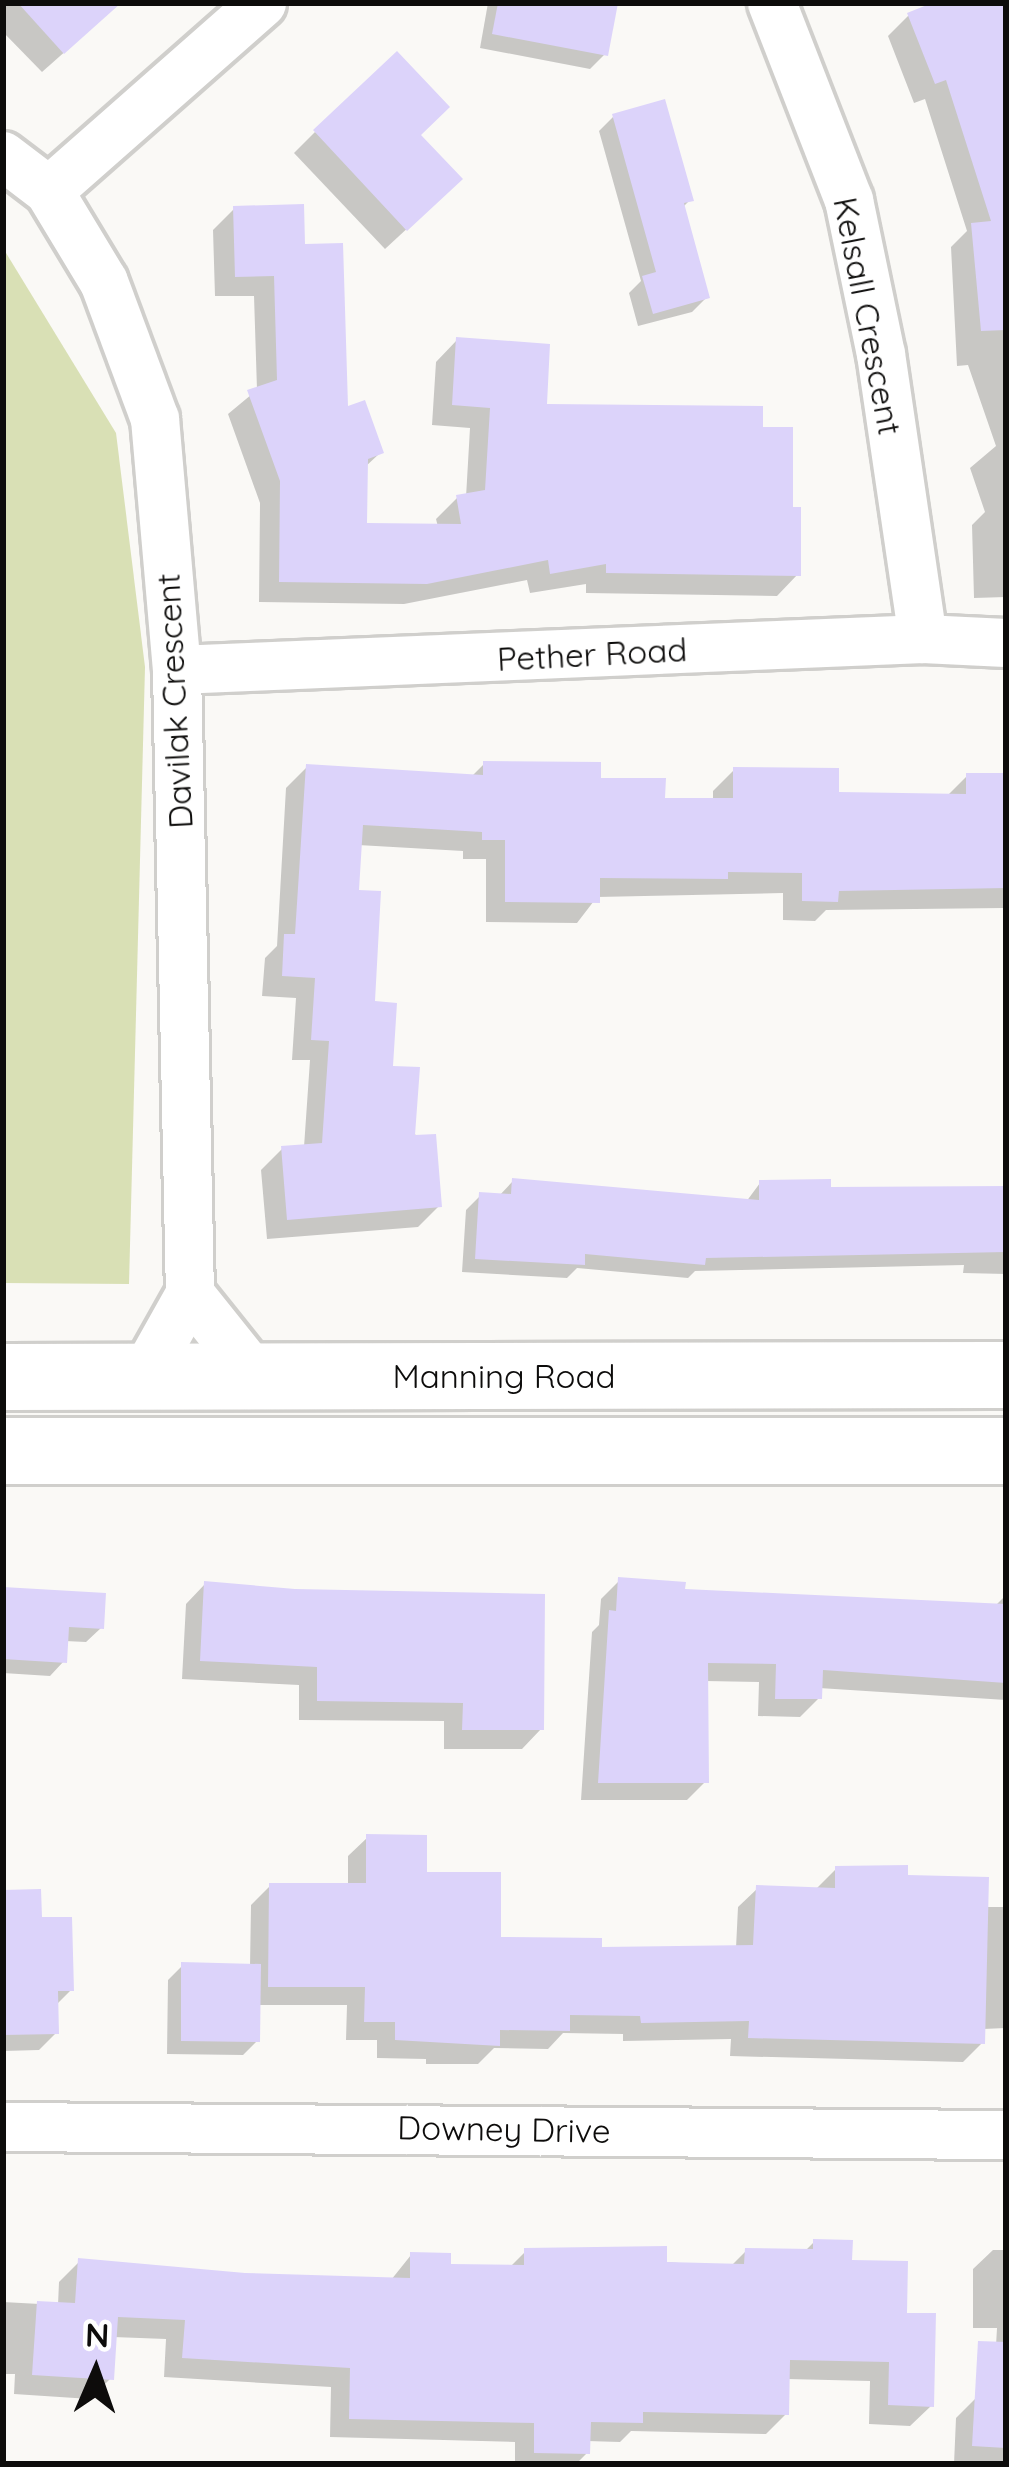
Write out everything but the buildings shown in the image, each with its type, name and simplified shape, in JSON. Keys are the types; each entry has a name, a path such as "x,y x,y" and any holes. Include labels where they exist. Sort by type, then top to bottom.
{"main road":[{"name":"Manning Road","path":"3,1377 1006,1375"},
{"path":"3,1451 1006,1451"}],"street":[{"path":"49,191 262,3"},
{"name":"Kelsall Crescent","path":"772,3 849,200 880,354 923,639"},
{"name":"Davilak Crescent","path":"3,156 49,191 104,282 155,418 177,670 190,1294"},
{"name":"Pether Road","path":"177,670 923,639 1006,644"},
{"path":"144,1376 190,1294 255,1375"},
{"name":"Downey Drive","path":"3,2127 1006,2135"}],"green space":[{"path":"3,248 116,433 145,667 129,1284 3,1283"}]}
